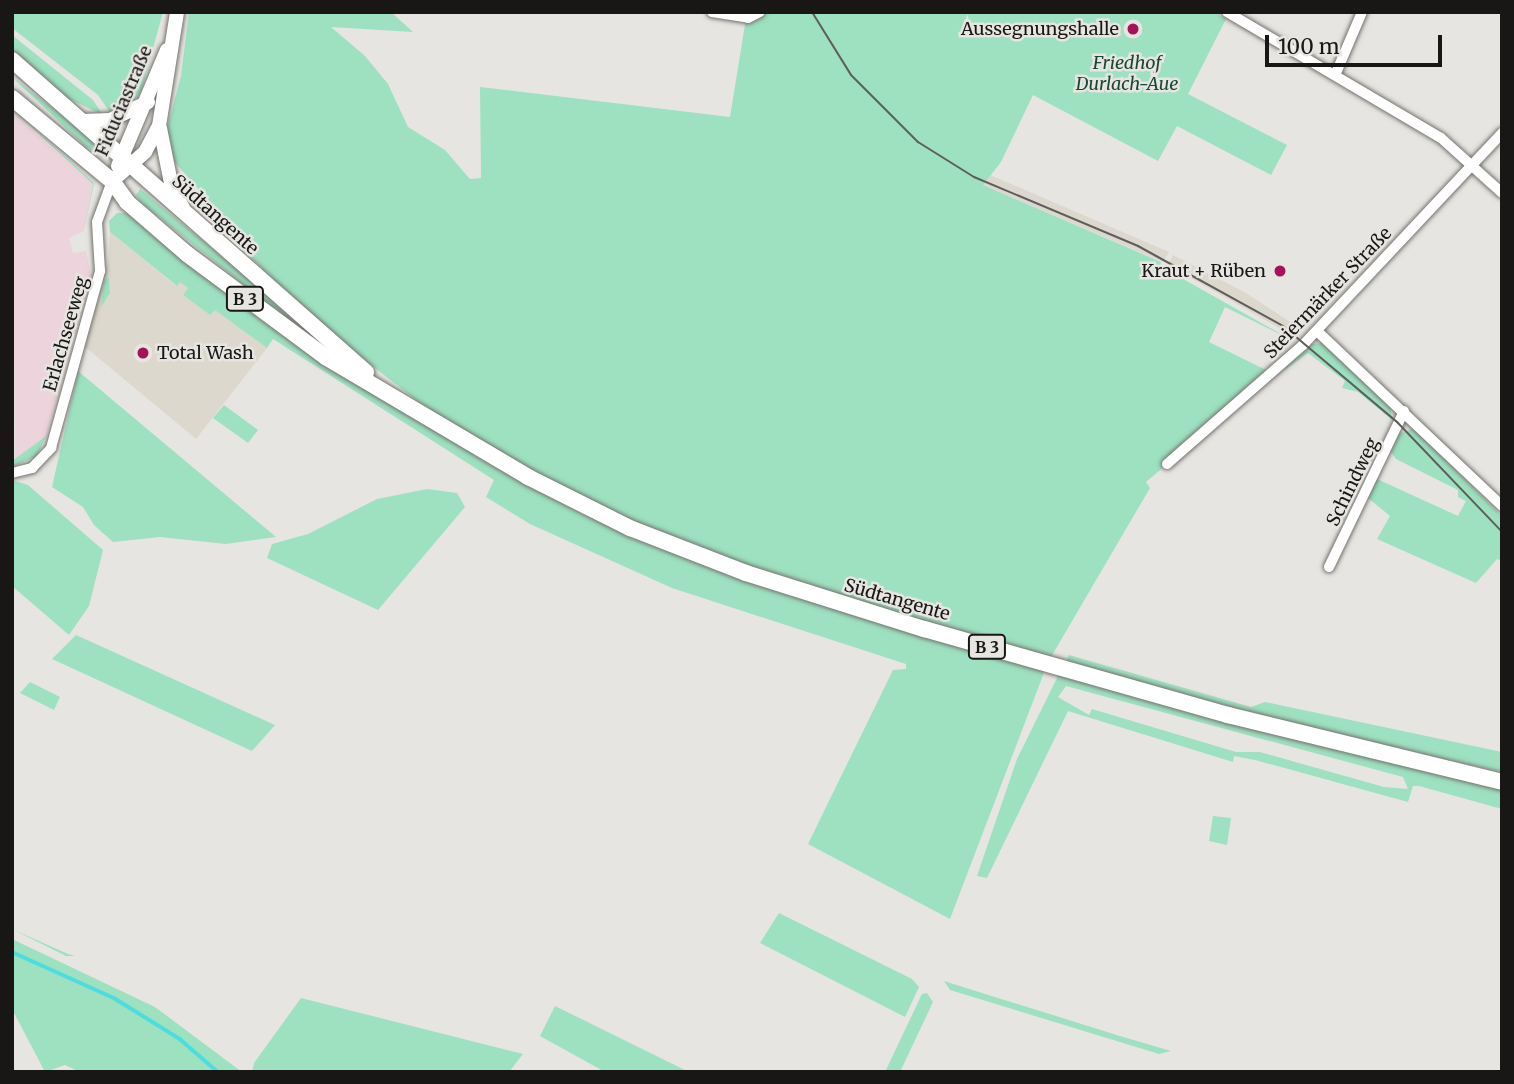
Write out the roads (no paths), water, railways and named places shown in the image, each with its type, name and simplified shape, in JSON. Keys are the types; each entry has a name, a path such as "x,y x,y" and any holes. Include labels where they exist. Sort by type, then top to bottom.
{"main road":[{"name":"Fiduciastraße","path":"126,161 172,35 177,12"},
{"name":"Fiduciastraße","path":"113,181 126,161 159,126 171,70 172,35"},
{"name":"Südtangente","path":"12,60 395,396"},
{"name":"Südtangente","path":"12,98 113,181 127,202 238,294 327,358 558,494 669,545 746,573 1228,715 1502,782"},
{"path":"82,121 110,120 148,102"},
{"path":"159,126 170,180 185,213"}],"street":[{"path":"712,12 748,18 760,12"},
{"path":"1227,12 1336,73 1441,138 1502,193"},
{"path":"1336,73 1362,12"},
{"name":"Steiermärker Straße","path":"1167,464 1317,331 1502,133"},
{"name":"Erlachseeweg","path":"12,473 32,468 51,448 100,271 97,222 113,181"},
{"path":"1317,331 1502,506"},
{"name":"Schindweg","path":"1329,567 1404,411"}],"waterway":[{"path":"12,952 114,998 180,1039 218,1072"}],"tram line":[{"path":"812,12 851,75 918,142 974,177 1138,246 1283,326 1398,423 1502,532"}],"place":[{"name":"Aussegnungshalle","path":"1133,29"},
{"name":"Kraut + Rüben","path":"1280,271"},
{"name":"Total Wash","path":"143,353"}],"park label":[{"name":"Friedhof Durlach-Aue","path":"1127,74"}]}
